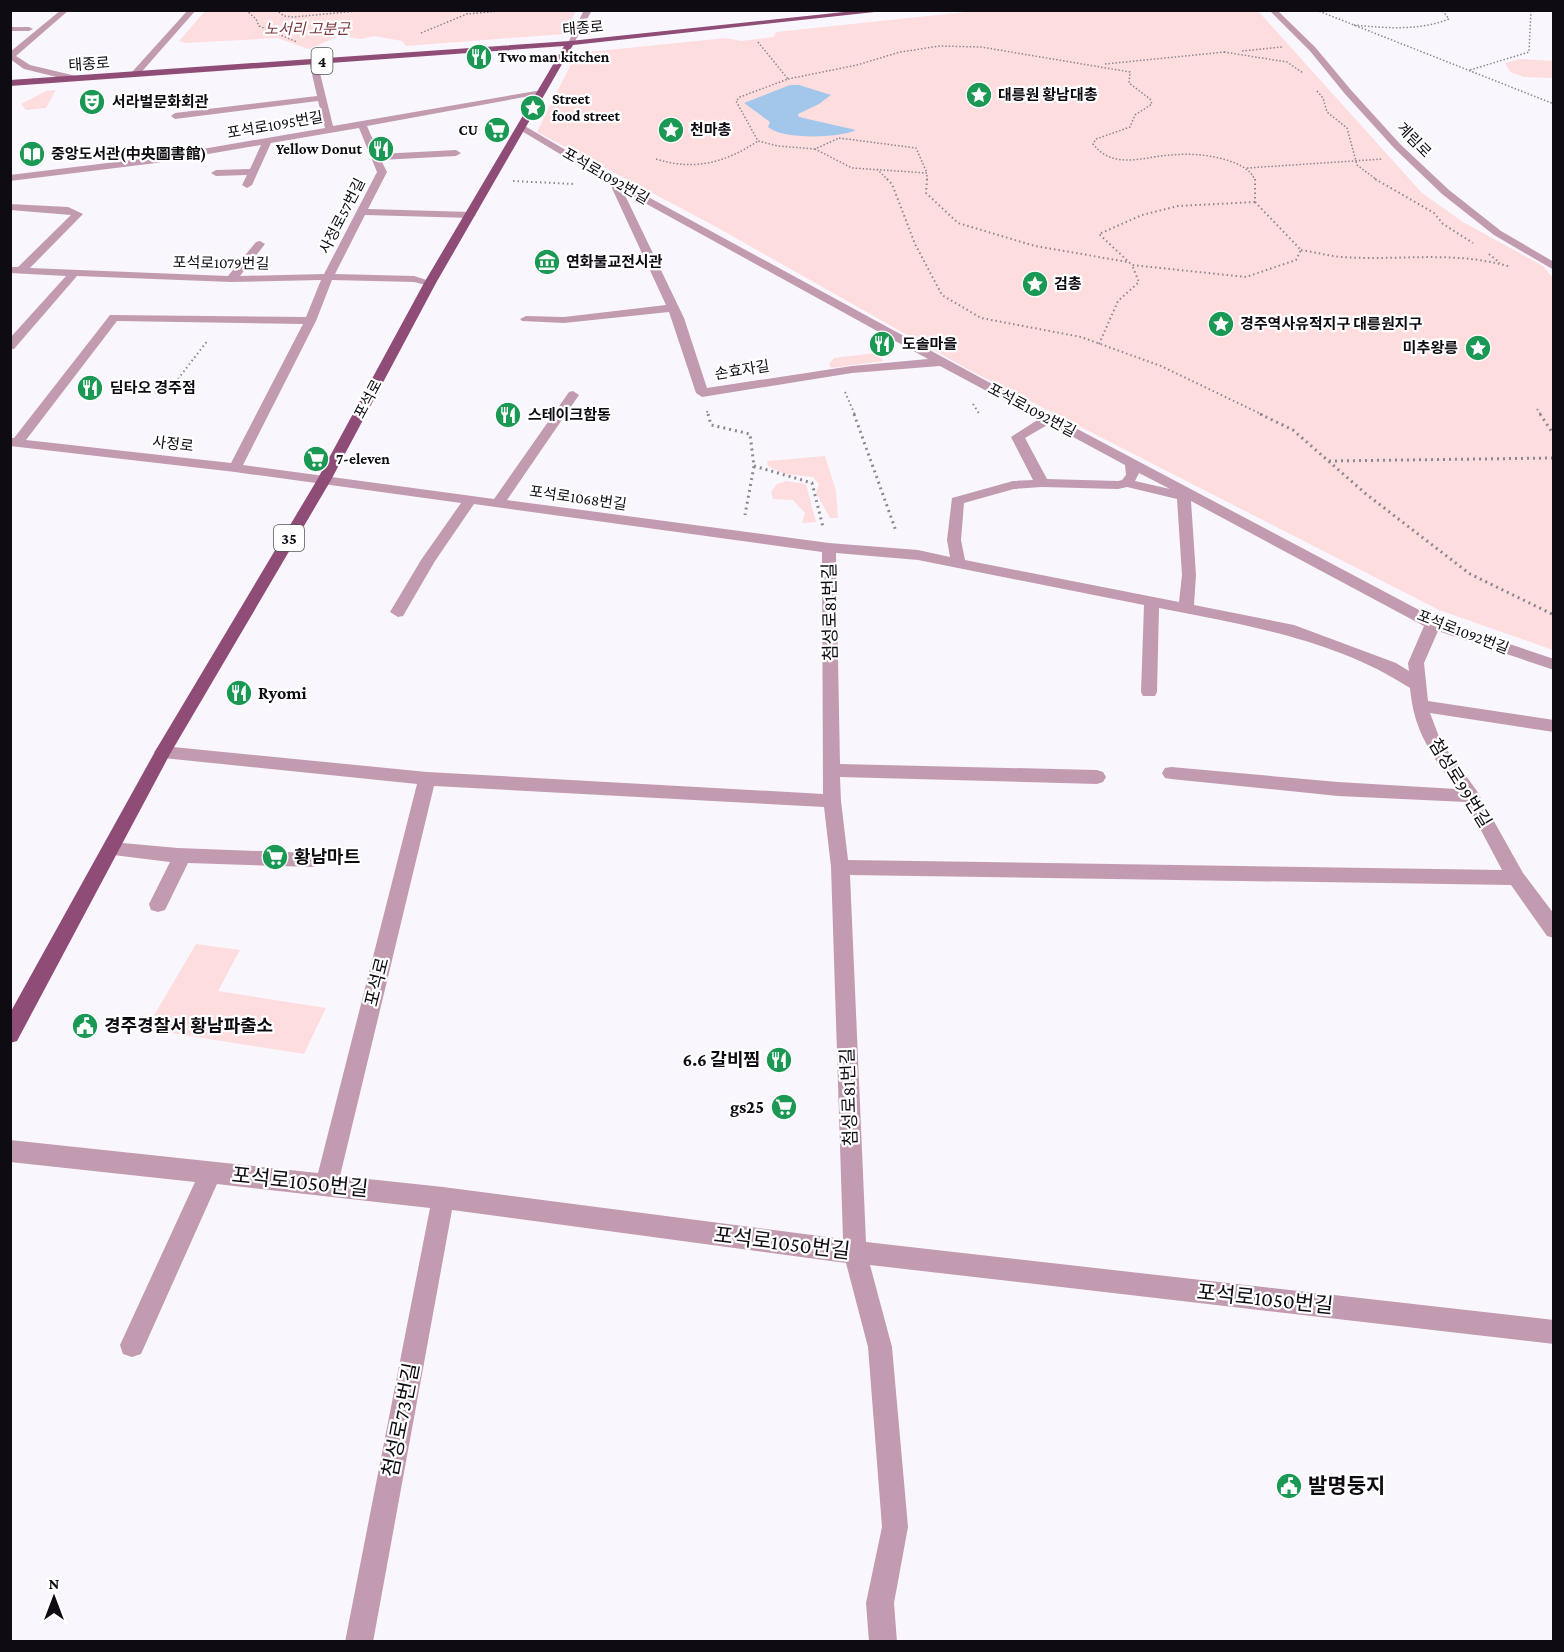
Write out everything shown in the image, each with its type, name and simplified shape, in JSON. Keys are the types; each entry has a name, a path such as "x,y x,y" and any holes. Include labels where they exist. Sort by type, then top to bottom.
{"main road":[{"name":"태종로","path":"10,83 570,44 890,10"},
{"name":"포석로","path":"10,1034 163,752 324,480 430,283 570,44"},
{"path":"21,92 73,78"}],"street":[{"path":"10,44 52,10"},
{"path":"66,10 10,56 27,67 73,78"},
{"path":"135,74 193,10"},
{"path":"570,44 588,10"},
{"name":"계림로","path":"1272,10 1317,53 1353,98 1437,186 1470,214 1536,258 1554,267"},
{"path":"10,29 29,29"},
{"path":"313,61 330,131"},
{"name":"포석로1095번길","path":"10,178 156,160 542,93"},
{"path":"175,116 322,98"},
{"name":"사정로57번길","path":"235,468 382,172 362,125"},
{"name":"포석로1092번길","path":"522,128 615,185 1131,463 1191,498 1433,624 1554,665"},
{"path":"247,185 267,142"},
{"path":"376,157 456,153"},
{"path":"216,173 253,172"},
{"name":"손효자길","path":"615,185 674,308 702,393 834,372 897,364 944,362"},
{"path":"10,207 68,210 78,214 16,270"},
{"path":"362,212 471,215"},
{"path":"231,279 260,244"},
{"name":"포석로1079번길","path":"16,270 231,279 328,277 414,279 430,283"},
{"path":"10,346 73,273"},
{"path":"526,319 564,320 674,308"},
{"name":"사정로","path":"14,443 114,317 225,318"},
{"path":"225,318 310,321"},
{"path":"498,504 519,469 573,395"},
{"path":"1042,483 1018,437 1049,419"},
{"name":"사정로","path":"14,443 324,480"},
{"path":"1127,483 1133,475 1131,463"},
{"name":"포석로1068번길","path":"324,480 825,548 904,554 958,564 1289,629 1390,667 1418,685"},
{"path":"958,564 954,540 957,501 1013,485 1042,483 1118,485 1127,483 1191,498 1186,608"},
{"path":"398,612 428,560 470,500"},
{"name":"첨성로81번길","path":"825,548 832,801 840,867 855,1252 880,1347 895,1527 880,1604 883,1641"},
{"path":"1149,692 1152,601"},
{"name":"첨성로99번길","path":"1433,624 1416,663 1419,706 1433,744 1471,796 1516,878 1554,930"},
{"path":"1419,706 1554,726"},
{"path":"163,752 428,779 832,801"},
{"path":"832,770 1097,777"},
{"path":"1171,774 1338,789 1471,796"},
{"name":"포석로","path":"326,1185 428,779"},
{"path":"111,849 183,855 312,860"},
{"path":"158,904 183,855"},
{"path":"840,867 1516,878"},
{"name":"포석로1050번길","path":"10,1151 443,1198 855,1252 1554,1332"},
{"path":"132,1346 212,1173"},
{"name":"첨성로73번길","path":"359,1641 443,1198"}],"path":[{"path":"246,10 256,19 258,26 341,59"},
{"path":"276,10 284,16 294,17 367,10"},
{"path":"469,10 467,15 510,10"},
{"path":"1316,10 1554,104"},
{"path":"1351,25 1396,28 1438,23 1449,19 1442,10"},
{"path":"1469,71 1529,52 1531,10"},
{"path":"744,25 788,79"},
{"path":"1098,65 1224,52 1270,50 1304,43"},
{"path":"758,141 736,101 740,97 788,79 857,65 900,52 940,46 981,47 1130,72 1129,83 1150,99 1152,104 1135,114 1130,127 1096,139 1093,144 1096,150 1111,157 1131,160 1171,155 1205,156 1246,168 1356,161"},
{"path":"1224,52 1287,62 1299,68 1305,76"},
{"path":"1312,84 1323,98 1327,112 1342,121 1352,134 1357,165 1378,181 1434,213 1443,224 1473,243"},
{"path":"815,149 839,138 916,148 927,173 926,193 958,223 1035,246 1130,263 1246,277 1296,260 1301,250"},
{"path":"656,159 672,165 691,168 724,161 758,141 778,146 815,149 852,168 927,173"},
{"path":"1246,168 1256,181 1255,202 1301,250 1344,257 1457,257 1500,263 1511,267"},
{"path":"877,170 892,184 915,244 942,295 981,318 1081,337 1161,366 1293,429 1366,494 1470,574 1554,615"},
{"path":"491,181 615,185"},
{"path":"1099,344 1118,301 1139,282 1130,263 1099,234 1142,215 1178,206 1255,202"},
{"path":"1483,249 1500,263"},
{"path":"178,379 225,318"},
{"path":"834,372 852,405 904,554"},
{"path":"702,393 711,425 750,434 754,466 741,536"},
{"path":"1537,409 1554,435"},
{"path":"1329,461 1554,458"},
{"path":"754,466 769,473 805,479 812,483 823,520 825,548"}],"green space":[{"name":"노서리 고분군","path":"206,10 576,11 564,34 406,46 402,41 374,36 361,39 339,36 309,49 277,38 185,43 179,41"},
{"name":"경주역사유적지구 대릉원지구","path":"975,11 1258,11 1422,193 1463,222 1543,266 1553,278 1553,650 1439,610 969,370 711,224 537,132 574,58 588,52 726,38 741,41 774,37 776,32"},
{"path":"1521,59 1553,61 1553,78 1524,77 1510,72 1505,63"},
{"path":"56,90 46,108 26,110 21,104 46,91"},
{"path":"875,353 884,361 831,368 829,364 834,358"},
{"path":"825,456 836,491 838,518 830,518 816,493 819,484 813,477 785,474 768,466 767,461"},
{"path":"786,481 806,484 816,522 802,523 805,513 793,500 773,499 771,492 777,484"},
{"path":"196,944 240,950 218,991 326,1008 304,1054 146,1029"}],"water":[{"path":"790,85 799,85 831,95 819,104 798,114 799,117 856,130 825,136 786,134 768,127 770,122 744,103"}],"place":[{"name":"Two man kitchen","path":"479,57"},
{"name":"대릉원 황남대총","path":"979,95"},
{"name":"서라벌문화회관","path":"92,102"},
{"name":"Street food street","path":"533,108"},
{"name":"CU","path":"497,130"},
{"name":"천마총","path":"671,130"},
{"name":"Yellow Donut","path":"381,149"},
{"name":"중앙도서관(中央圖書館)","path":"32,154"},
{"name":"연화불교전시관","path":"547,262"},
{"name":"검총","path":"1035,284"},
{"name":"경주역사유적지구 대릉원지구","path":"1221,324"},
{"name":"도솔마을","path":"882,344"},
{"name":"미추왕릉","path":"1478,348"},
{"name":"딤타오 경주점","path":"90,388"},
{"name":"스테이크함동","path":"508,415"},
{"name":"7-eleven","path":"316,459"},
{"name":"Ryomi","path":"239,693"},
{"name":"황남마트","path":"275,857"},
{"name":"경주경찰서 황남파출소","path":"85,1026"},
{"name":"6.6 갈비찜","path":"779,1060"},
{"name":"gs25","path":"784,1107"},
{"name":"발명둥지","path":"1289,1486"}]}
